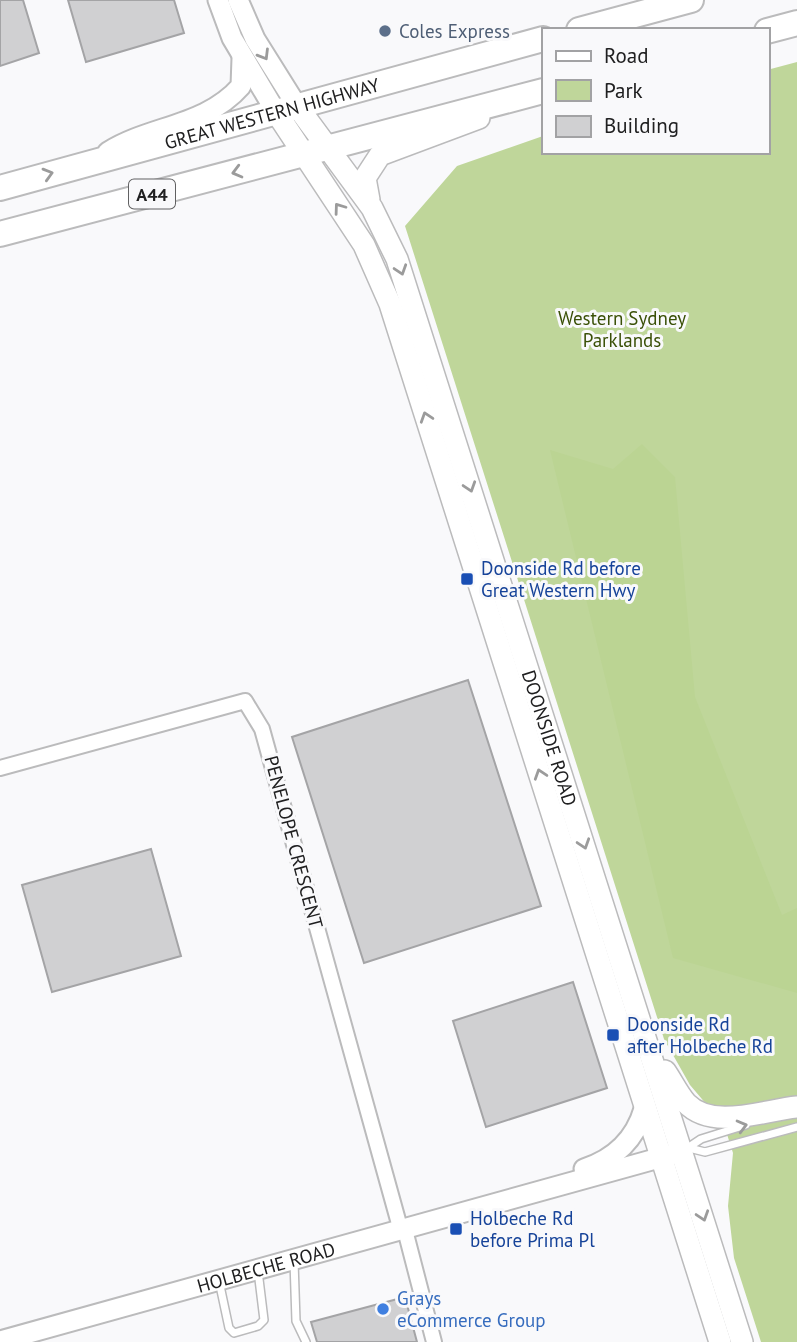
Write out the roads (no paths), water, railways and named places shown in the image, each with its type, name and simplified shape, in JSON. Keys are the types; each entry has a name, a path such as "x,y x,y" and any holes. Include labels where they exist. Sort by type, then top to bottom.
{"highway":[{"path":"586,28 691,0"},
{"path":"769,30 797,23"},
{"name":"GREAT WESTERN HIGHWAY","path":"0,188 542,39"},
{"name":"A44","path":"0,234 542,92"}],"main road":[{"path":"372,208 365,178 380,155 542,92"},
{"name":"DOONSIDE ROAD","path":"287,109 328,148 372,208 397,259 650,1049 686,1150 742,1342"},
{"name":"DOONSIDE ROAD","path":"287,109 303,154 364,245 390,304 720,1342"},
{"path":"650,1049 683,1099 703,1113 722,1117 797,1108"}],"street":[{"path":"218,0 242,58 287,109"},
{"path":"238,0 287,109"},
{"path":"95,160 131,139 187,122 214,109 241,86 242,58"},
{"name":"PENELOPE CRESCENT","path":"0,768 245,701 262,729 403,1230"},
{"name":"HOLBECHE ROAD","path":"533,1193 561,1176 605,1161 634,1135 644,1109"},
{"name":"HOLBECHE ROAD","path":"0,1340 686,1150"},
{"path":"403,1230 434,1342"}],"lane":[{"path":"686,1150 701,1139 797,1108"},
{"path":"686,1150 705,1152 797,1127"},
{"path":"294,1260 296,1321 306,1342"},
{"path":"219,1281 229,1328 234,1333 258,1326 264,1320 258,1270"}],"place":[{"name":"Coles Express","path":"385,31"},
{"name":"Doonside Rd before Great Western Hwy","path":"467,579"},
{"name":"Doonside Rd after Holbeche Rd","path":"613,1035"},
{"name":"Holbeche Rd before Prima Pl","path":"456,1229"},
{"name":"Grays eCommerce Group","path":"383,1309"}],"park label":[{"name":"Western Sydney Parklands","path":"622,329"}]}
